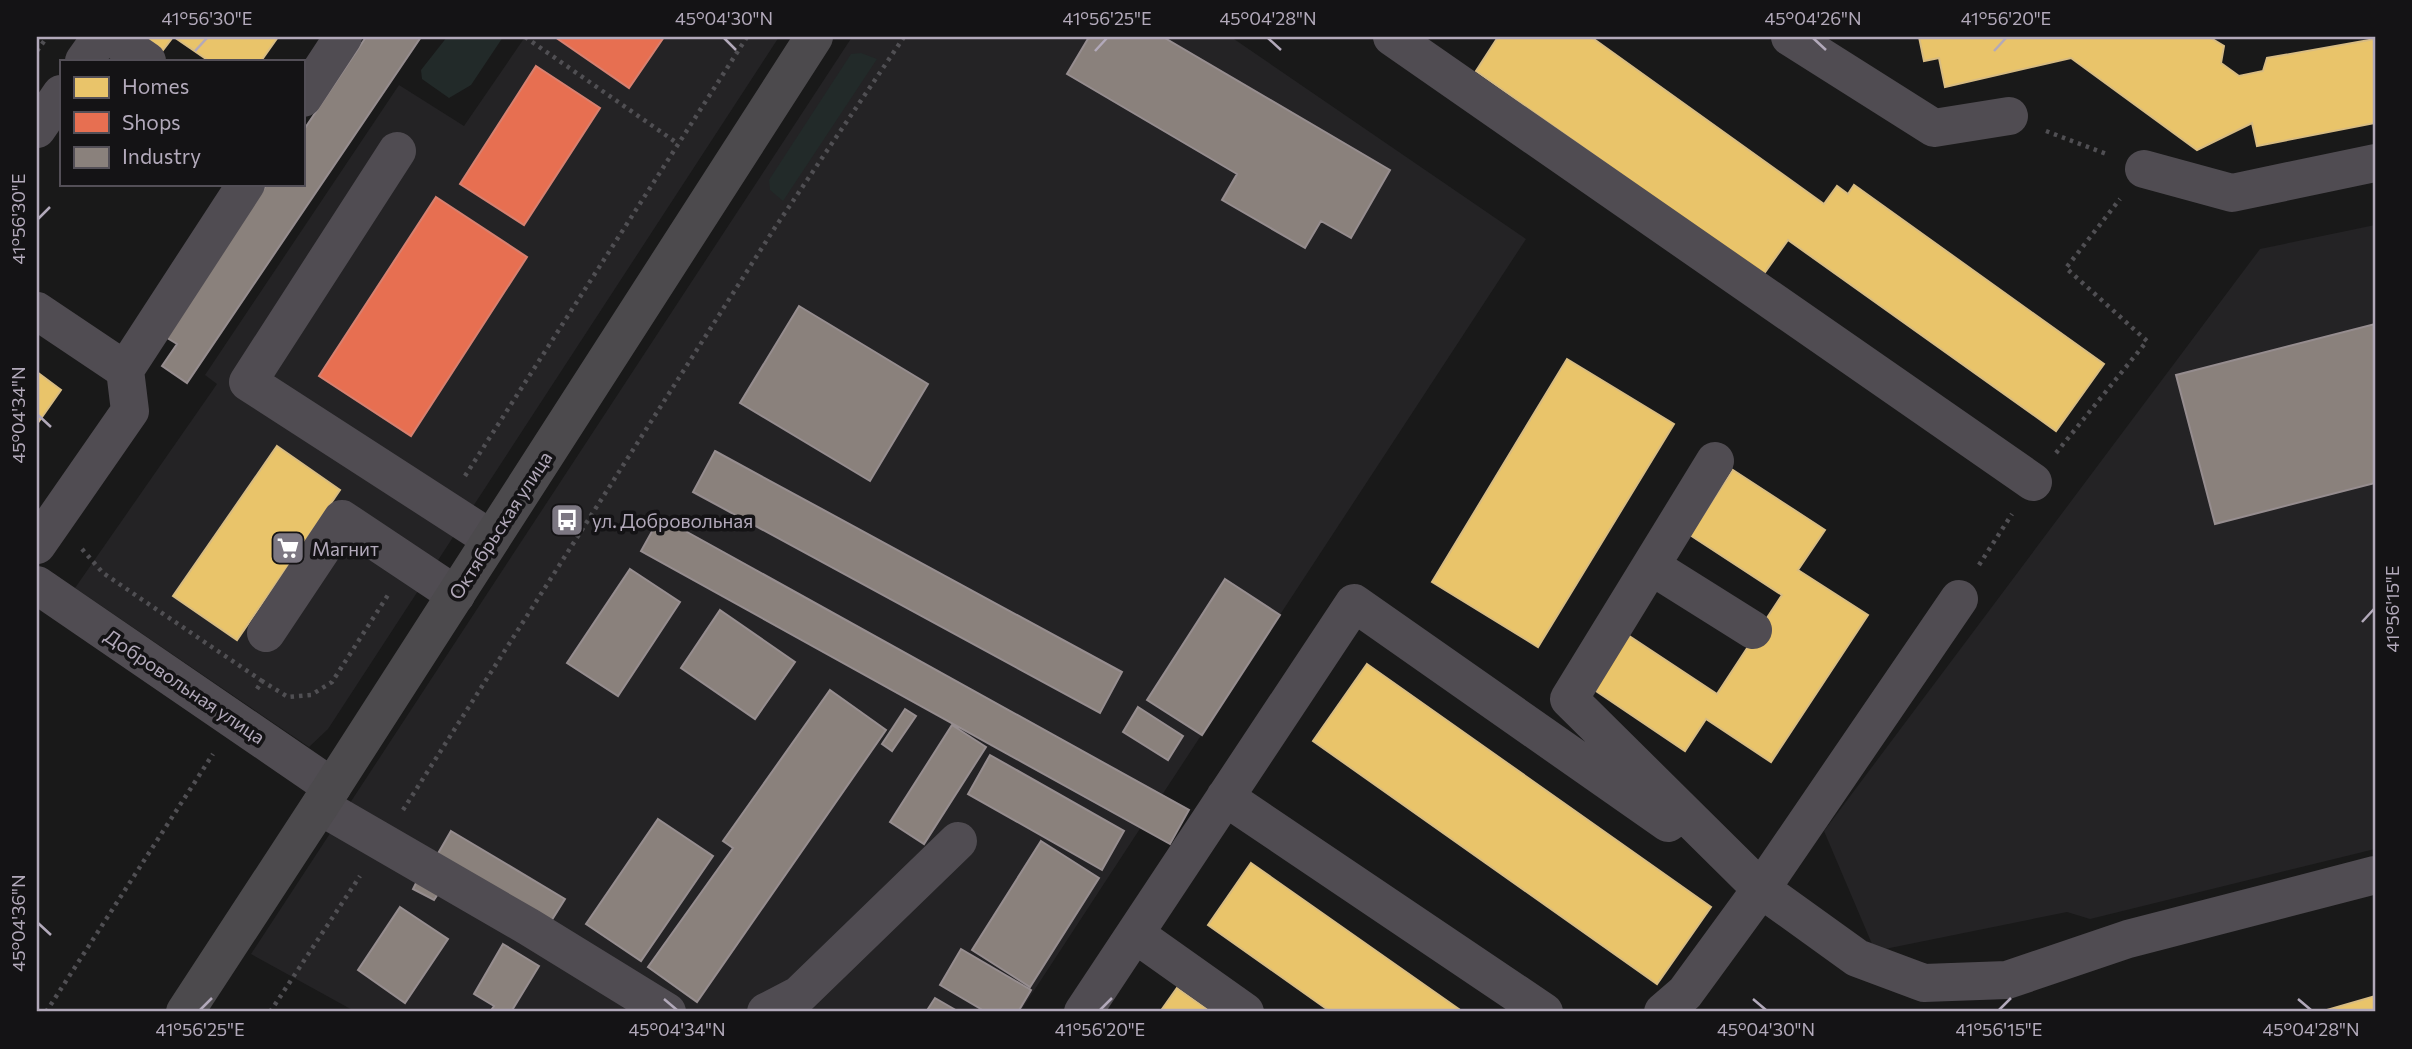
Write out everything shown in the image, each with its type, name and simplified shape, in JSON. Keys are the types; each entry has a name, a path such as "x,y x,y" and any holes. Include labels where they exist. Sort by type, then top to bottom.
{"main road":[{"name":"Октябрьская улица","path":"185,1012 814,37"}],"street":[{"path":"85,60 101,37"},
{"path":"112,37 146,60"},
{"path":"304,96 343,37"},
{"path":"1392,37 2033,482"},
{"path":"1806,41 1934,128 2009,116"},
{"path":"37,129 60,95"},
{"path":"397,151 248,382 491,539"},
{"path":"2144,169 2232,193 2375,163"},
{"path":"46,531 130,411 125,370 245,186"},
{"path":"37,311 125,370"},
{"path":"1715,461 1569,699 1761,889"},
{"path":"266,633 342,519 456,595"},
{"path":"1651,566 1753,630"},
{"name":"Добровольная улица","path":"37,585 235,720 382,842 530,927 667,1012"},
{"path":"1663,1012 1685,993 1761,889 1959,599"},
{"path":"1083,1012 1353,603 1857,958 1924,983 2004,996 2127,939 2375,874"},
{"path":"1225,797 1544,1012"},
{"path":"766,1012 799,995 958,841"},
{"path":"1135,934 1245,1012"}],"path":[{"path":"37,51 47,37"},
{"path":"525,37 677,142"},
{"path":"444,509 677,142 747,37"},
{"path":"270,1012 767,241 904,37"},
{"path":"2009,116 2144,169 2066,268 2147,341 2033,482"},
{"path":"46,531 103,573 288,697 311,695 332,682 409,564"},
{"path":"46,1012 262,681"}],"shaded area":[{"path":"447,37 503,37 471,85 449,98 422,79 421,70"},
{"path":"525,37 779,37 328,729 309,747 75,588 217,384 205,375 399,85 464,126"},
{"path":"852,37 1231,37 1526,239 1020,1012 356,1012 251,954"},
{"path":"861,53 877,59 783,201 770,190 769,180 851,54"},
{"path":"2375,225 2375,849 2090,919 2067,912 1875,951 1824,831 2260,249"}],"building: Homes":[{"path":"145,37 173,37 163,50"},
{"path":"174,37 278,37 262,60 208,60"},
{"path":"1498,37 1591,37 1824,204 1837,186 1848,194 1854,185 2104,364 2056,431 1788,240 1763,275 1476,71"},
{"path":"1919,37 2209,37 2224,46 2221,63 2239,76 2263,71 2267,58 2375,39 2375,123 2257,146 2252,123 2197,150 2071,58 1945,87 1939,58 1924,61"},
{"path":"1567,359 1674,424 1538,647 1432,582"},
{"path":"37,372 61,390 37,424"},
{"path":"277,446 340,490 237,640 173,596"},
{"path":"1733,470 1825,530 1798,570 1868,615 1771,762 1706,719 1685,751 1593,689 1629,636 1717,694 1782,595 1690,535"},
{"path":"1367,664 1711,907 1657,984 1313,741"},
{"path":"1251,863 1463,1012 1331,1012 1208,925"},
{"path":"1177,988 1211,1012 1160,1012"},
{"path":"2375,996 2375,1012 2320,1012"}],"building: Shops":[{"path":"555,37 664,37 629,88"},
{"path":"536,66 600,108 524,225 460,184"},
{"path":"436,197 527,257 411,436 319,376"}],"building: Industry":[{"path":"366,37 421,37 187,383 162,366 177,344 164,336 266,186 304,186 304,130"},
{"path":"1089,37 1163,37 1390,170 1351,238 1321,221 1305,248 1222,200 1237,174 1067,74"},
{"path":"799,306 928,384 870,481 740,403"},
{"path":"2375,324 2375,483 2215,524 2176,375"},
{"path":"715,451 1122,672 1100,713 693,492"},
{"path":"660,517 1189,810 1170,844 641,551"},
{"path":"630,569 680,602 618,696 567,663"},
{"path":"1225,579 1280,615 1202,735 1147,700"},
{"path":"720,610 795,662 755,719 681,668"},
{"path":"830,690 886,730 697,1002 648,967 733,848 723,841"},
{"path":"1138,707 1183,736 1168,760 1123,732"},
{"path":"905,709 916,716 892,751 882,744"},
{"path":"952,725 986,747 924,844 890,822"},
{"path":"990,755 1124,831 1102,870 968,794"},
{"path":"658,819 713,856 641,961 586,924"},
{"path":"451,831 565,899 550,923 436,857"},
{"path":"1041,841 1099,878 1030,987 972,950"},
{"path":"419,877 441,889 434,900 413,889"},
{"path":"400,907 448,939 405,1003 358,970"},
{"path":"503,944 539,966 511,1012 490,1012 494,1006 474,994"},
{"path":"961,949 1031,990 1018,1012 986,1012 940,985"},
{"path":"935,998 959,1012 926,1012"}],"place":[{"name":"ул. Добровольная","path":"567,520"},
{"name":"Магнит","path":"288,548"}]}
